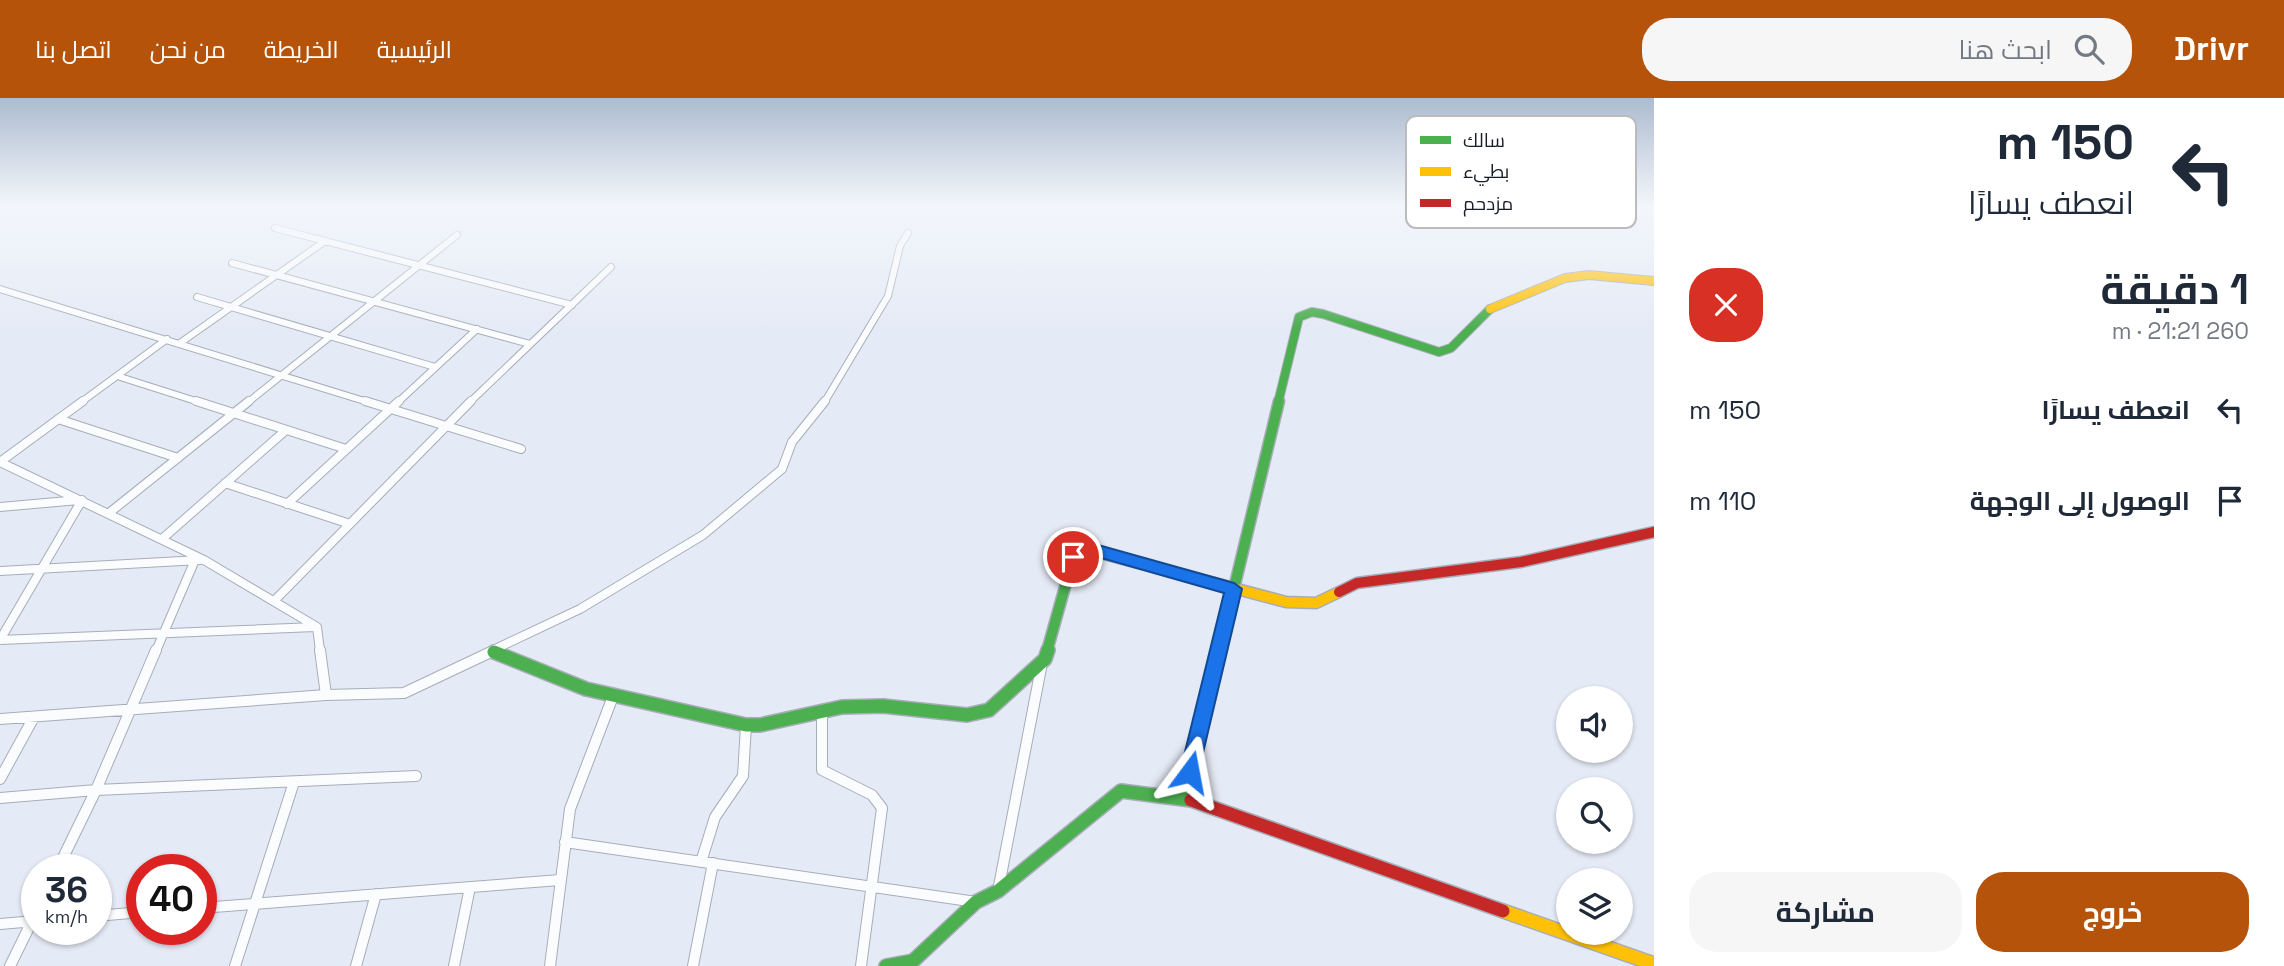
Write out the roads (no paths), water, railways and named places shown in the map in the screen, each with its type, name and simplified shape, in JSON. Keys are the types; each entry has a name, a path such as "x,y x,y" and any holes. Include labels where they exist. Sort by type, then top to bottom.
{"street":[{"path":"180,343 317,247"},
{"path":"347,247 572,305"},
{"path":"109,513 443,247"},
{"path":"0,719 326,695 404,693 580,609 703,535 782,469 792,442 828,398 868,325 888,296 900,247"},
{"path":"232,263 530,344"},
{"path":"274,601 446,426 611,267"},
{"path":"1184,798 1302,315 1323,314 1439,352 1451,348 1494,305 1565,278 1589,275 1654,281"},
{"path":"0,289 284,374 521,449"},
{"path":"197,297 435,367"},
{"path":"287,504 477,329"},
{"path":"167,339 0,462 162,539 317,627"},
{"path":"117,376 345,449"},
{"path":"58,419 177,458"},
{"path":"162,539 286,430"},
{"path":"225,483 349,524"},
{"path":"0,507 82,500"},
{"path":"0,640 82,500"},
{"path":"998,891 1042,662 1073,557 1080,551 1091,549 1234,589 1307,605 1357,583 1521,562 1654,532"},
{"path":"0,571 200,560"},
{"path":"65,854 96,790 164,632 200,560"},
{"path":"317,627 326,695"},
{"path":"0,640 317,627"},
{"path":"494,652 540,677 612,699 760,726 822,710 883,706 967,715 982,712 1001,702 1042,662"},
{"path":"550,966 570,808 612,699"},
{"path":"822,710 822,770 830,777 872,795 882,808 861,966"},
{"path":"0,779 34,717"},
{"path":"692,966 715,817 743,776 746,725"},
{"path":"0,798 96,790 416,776"},
{"path":"235,966 294,782"},
{"path":"886,966 913,961 976,902 998,891 1121,791 1184,798 1654,964"},
{"path":"565,842 976,902"},
{"path":"217,907 560,880"},
{"path":"454,966 470,887"},
{"path":"356,966 376,894"},
{"path":"0,923 21,920"},
{"path":"10,966 21,945"}]}
